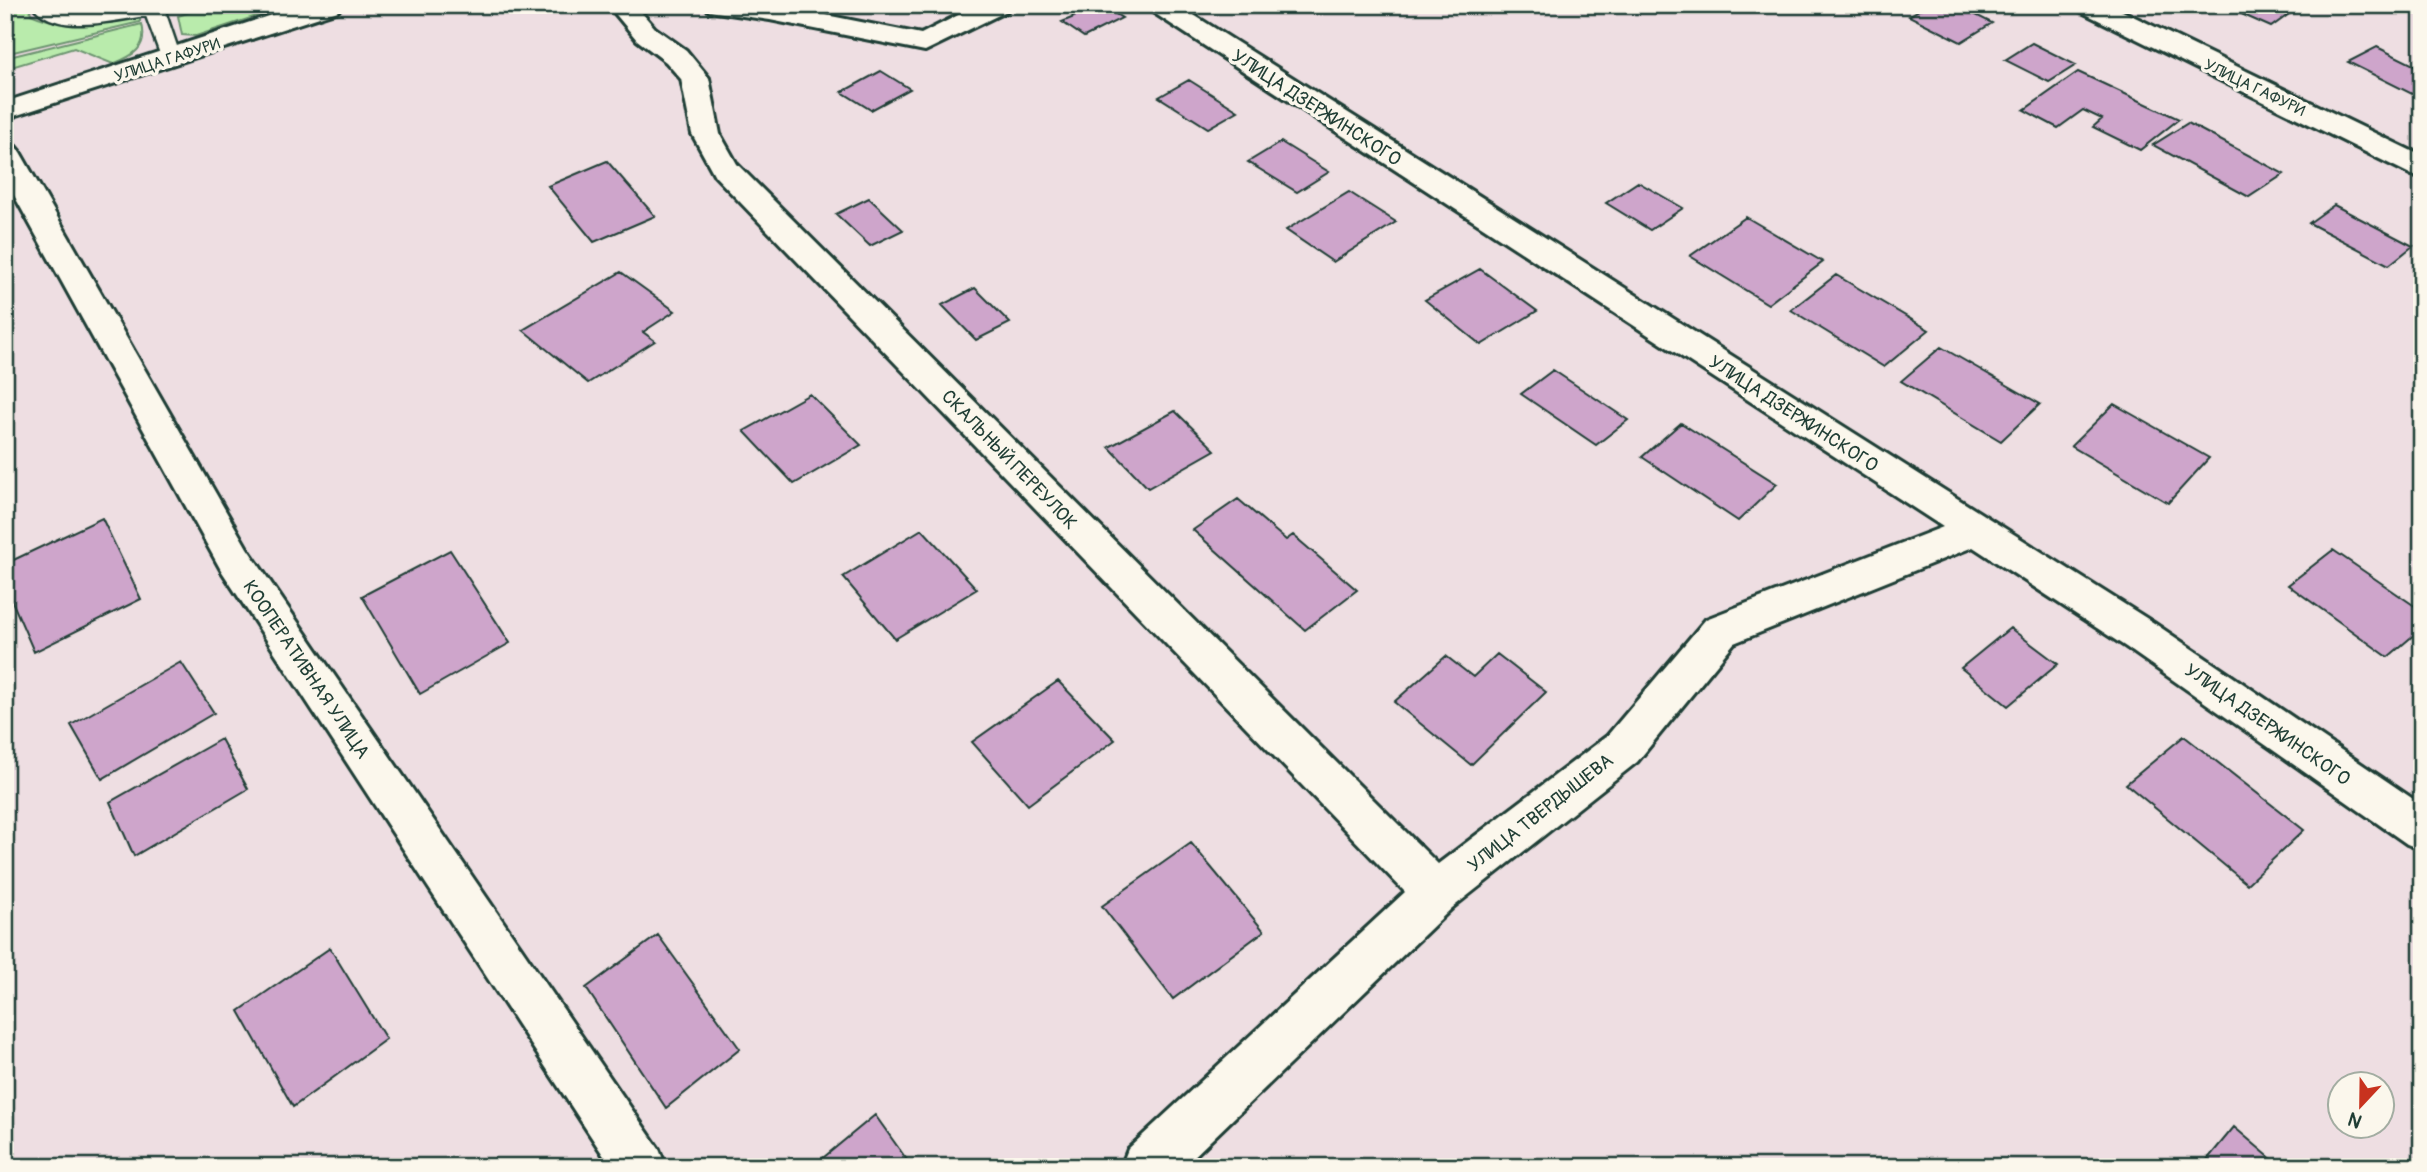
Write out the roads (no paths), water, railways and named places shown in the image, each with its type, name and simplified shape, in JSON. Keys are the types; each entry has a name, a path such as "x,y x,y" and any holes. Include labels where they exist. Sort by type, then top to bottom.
{"street":[{"name":"УЛИЦА ГАФУРИ","path":"5,111 329,5"},
{"name":"СКАЛЬНЫЙ ПЕРЕУЛОК","path":"621,5 646,34 676,56 695,78 706,134 725,169 1436,893"},
{"path":"718,5 769,12 925,43 998,5"},
{"name":"УЛИЦА ДЗЕРЖИНСКОГО","path":"1160,5 2140,635 2422,830"},
{"name":"УЛИЦА ГАФУРИ","path":"2098,7 2422,168"},
{"name":"КООПЕРАТИВНАЯ УЛИЦА","path":"5,152 234,559 641,1167"},
{"name":"УЛИЦА ТВЕРДЫШЕВА","path":"1146,1167 1436,893 1622,749 1720,631 1976,530"}],"lane":[{"path":"42,5 57,16 91,17 153,7 170,58"}]}
